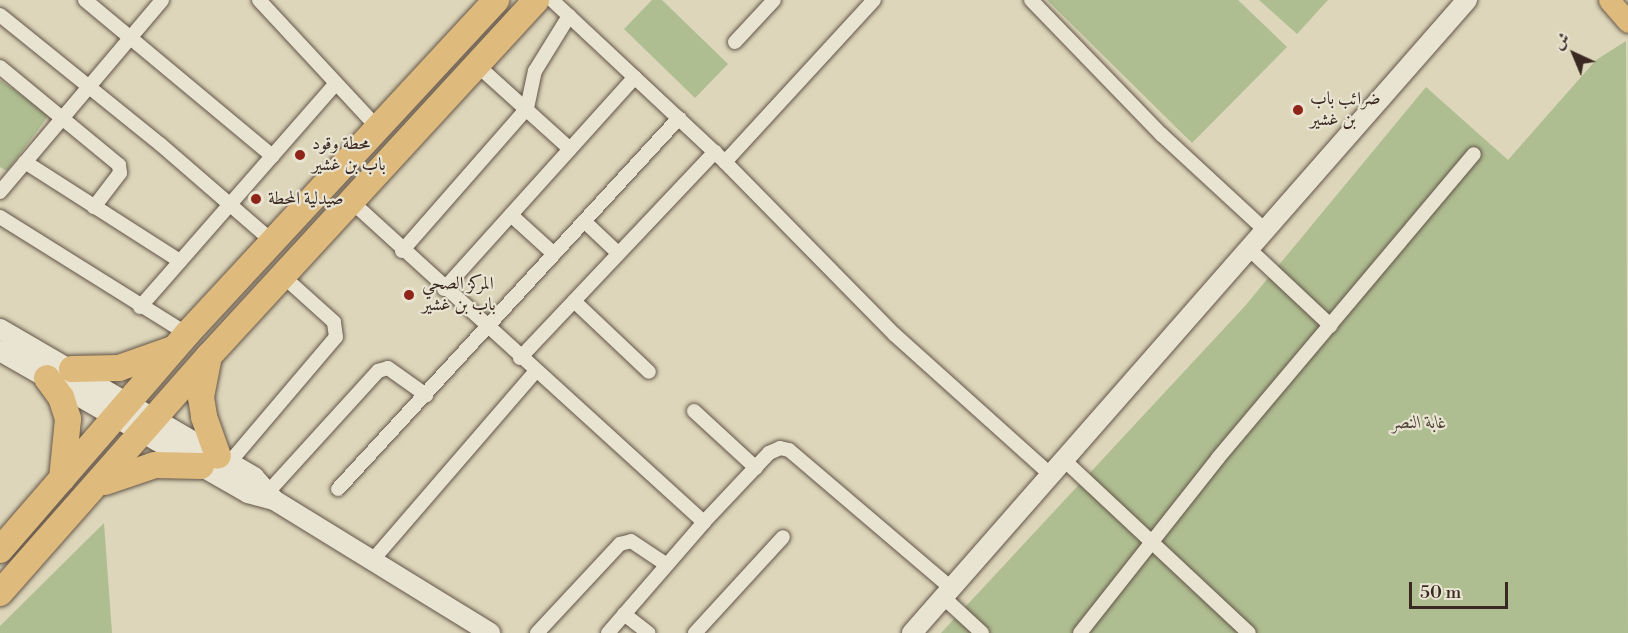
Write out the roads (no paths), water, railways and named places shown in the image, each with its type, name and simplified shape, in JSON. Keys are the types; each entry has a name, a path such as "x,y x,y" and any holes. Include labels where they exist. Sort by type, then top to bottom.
{"highway":[{"path":"0,550 272,241 379,129 496,0"},
{"path":"0,593 97,487 209,356 537,0"},
{"path":"72,369 119,368 182,341"},
{"path":"97,487 125,473 155,465 216,462 201,396 209,356"},
{"path":"47,378 61,397 68,419 62,479"}],"main road":[{"path":"1610,0 1628,22"}],"street":[{"path":"85,0 272,156"},
{"path":"0,192 5,175 25,162 91,87 162,0"},
{"path":"259,0 379,129"},
{"path":"552,0 715,152 895,334 1057,467 1153,542 1249,633"},
{"path":"735,42 774,0"},
{"path":"725,162 874,0"},
{"path":"1031,0 1146,120 1266,231"},
{"path":"912,633 1467,0"},
{"path":"0,15 91,87 272,241"},
{"path":"402,251 527,108 535,71 569,16"},
{"path":"477,65 570,148"},
{"path":"0,67 121,169 94,207"},
{"path":"444,289 635,77"},
{"path":"140,307 335,84"},
{"path":"338,489 679,118"},
{"path":"520,358 715,152"},
{"path":"1080,633 1474,154"},
{"path":"25,162 180,261"},
{"path":"352,202 402,251 535,372 704,522"},
{"path":"511,214 554,254"},
{"path":"0,217 140,307 182,341"},
{"path":"584,221 618,253"},
{"path":"1249,249 1331,326"},
{"path":"216,462 336,337 334,322 283,276"},
{"path":"574,301 649,372"},
{"path":"0,329 72,369 122,409 149,426 216,462 254,477 271,496 371,562 490,633"},
{"path":"0,351 47,378 122,409"},
{"path":"271,496 378,371 388,368 426,395"},
{"path":"371,562 535,372"},
{"path":"694,411 756,468"},
{"path":"608,633 704,522 756,468 775,450 789,450 947,592 982,633"},
{"path":"216,462 248,494 271,496"},
{"path":"695,633 783,537"},
{"path":"537,633 620,544 631,541 667,565"},
{"path":"624,614 648,633"}],"place":[{"name":"ضرائب باب بن غشير","path":"1298,110"},
{"name":"محطة وقود باب بن غشير","path":"300,155"},
{"name":"صيدلية المحطة","path":"256,199"},
{"name":"المركز الصحي باب بن غشير","path":"409,295"}],"park label":[{"name":"غابة النصر","path":"1419,423"}]}
